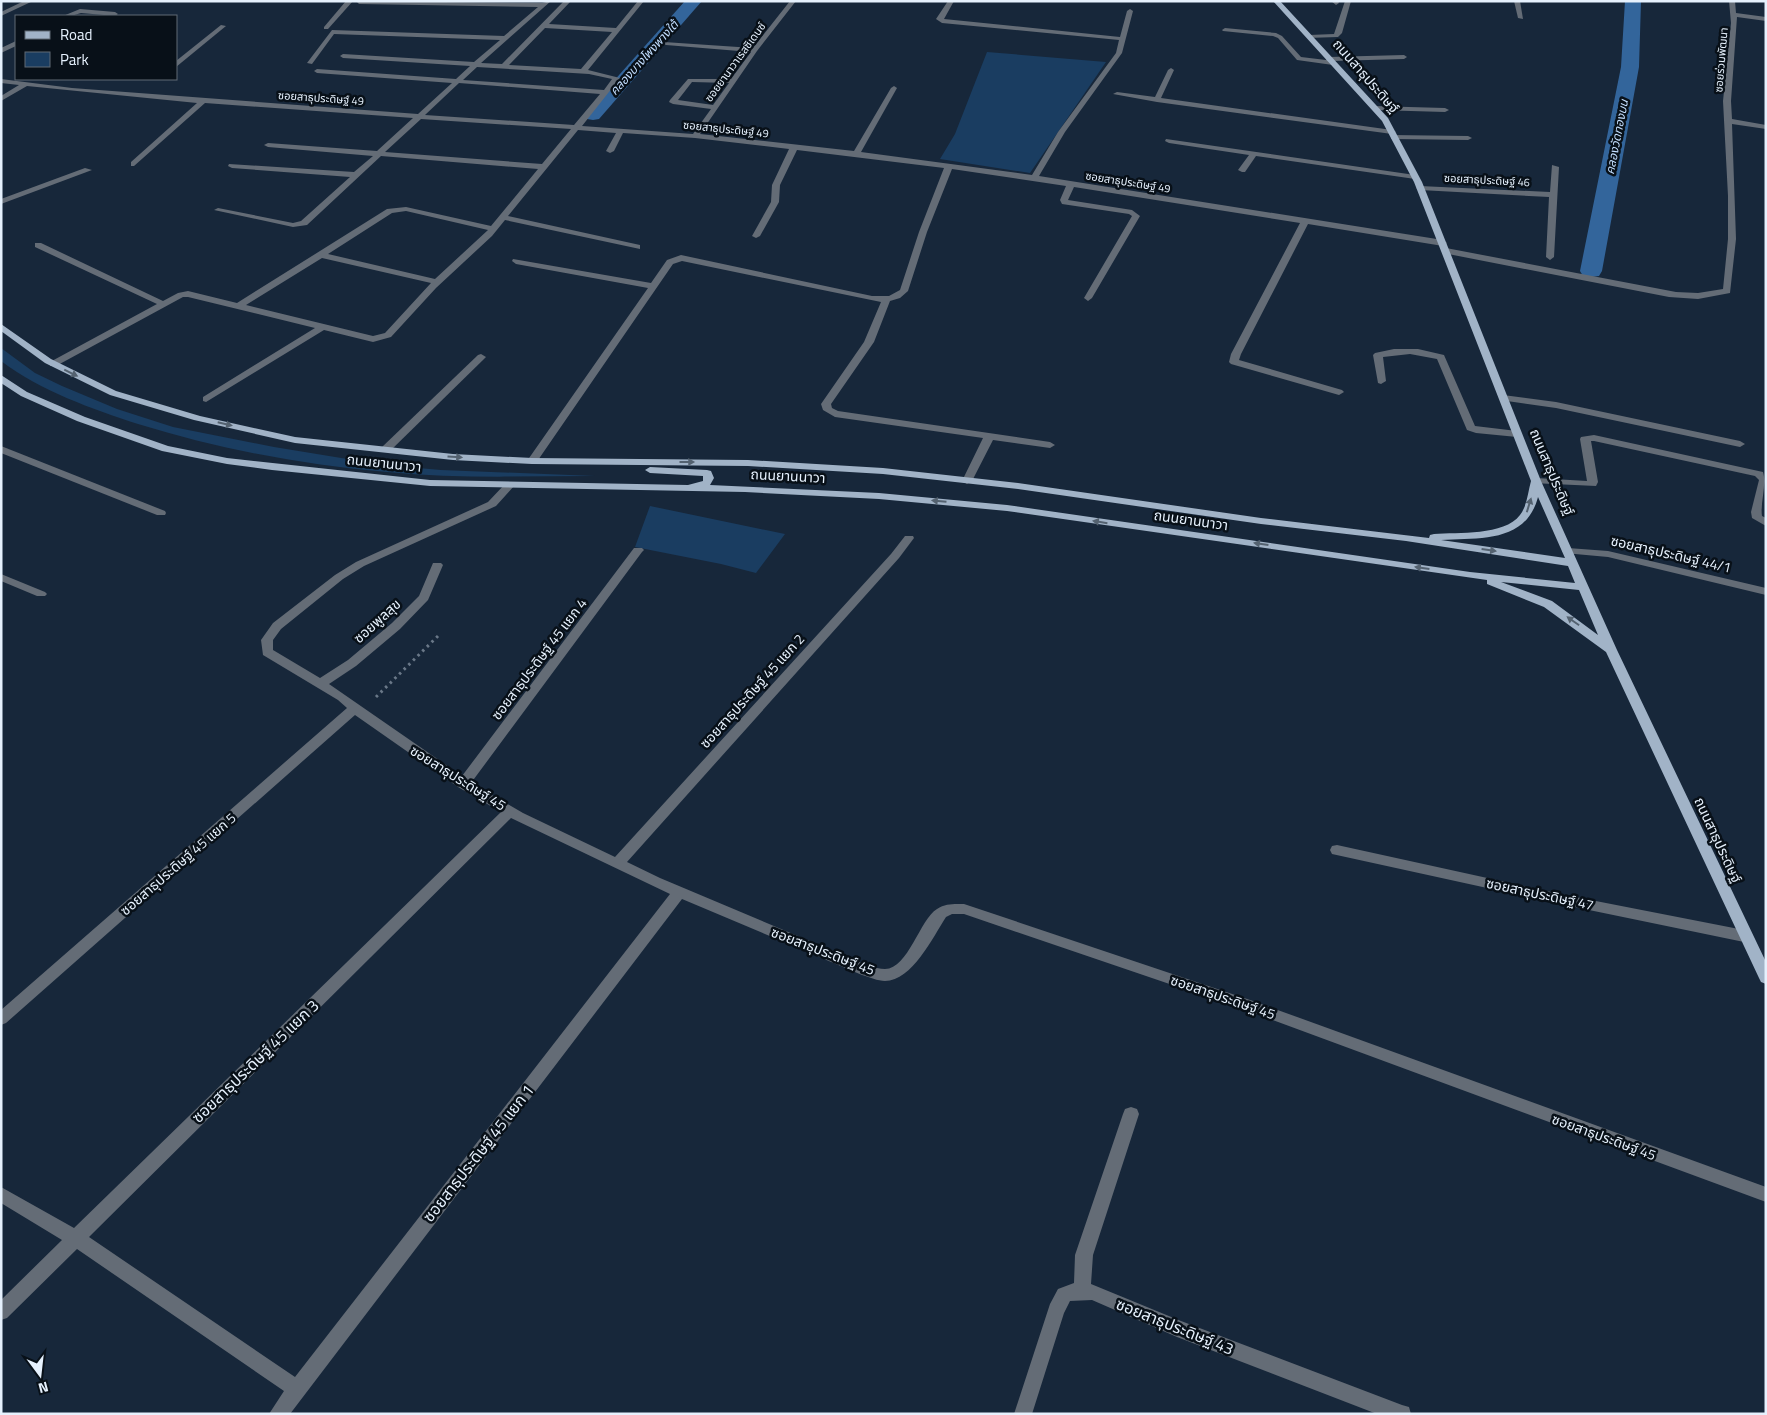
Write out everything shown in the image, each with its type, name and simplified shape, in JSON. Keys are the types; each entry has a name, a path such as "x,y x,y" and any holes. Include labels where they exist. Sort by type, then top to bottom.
{"main road":[{"name":"ถนนสาธุประดิษฐ์","path":"1276,1 1376,108 1393,135 1415,177 1536,481 1744,936 1766,978"},
{"name":"ถนนยานนาวา","path":"1,327 53,364 112,393 198,418 295,440 453,457 532,461 758,463 883,471 1260,521 1571,557"},
{"name":"ถนนยานนาวา","path":"1,378 24,394 81,419 175,450 227,461 272,467 430,483 745,489 879,496 1007,508 1470,575 1584,587"},
{"path":"609,462 630,469 707,473 709,478 707,483 676,488"},
{"path":"1406,538 1491,533 1518,526 1526,514 1536,481"},
{"path":"1470,575 1548,604 1612,650"}],"street":[{"path":"1,14 30,1"},
{"path":"326,28 350,1"},
{"path":"503,67 568,1"},
{"path":"583,72 640,1"},
{"name":"ซอยยานาวาเรสซิเดนซ์","path":"695,136 755,50 793,1"},
{"path":"951,1 939,19 942,21 1124,39"},
{"path":"1309,37 1336,36 1339,33 1348,1"},
{"path":"1517,1 1521,18"},
{"name":"ซอยร่วมพัฒนา","path":"1444,247 1668,294 1689,297 1711,296 1727,291 1732,239 1727,101 1733,15 1732,1"},
{"path":"359,2 546,3"},
{"path":"218,210 299,225 304,223 381,154 457,81 546,3"},
{"path":"69,15 80,11 115,13"},
{"path":"1034,178 1062,132 1119,53 1130,11"},
{"path":"1733,15 1766,19"},
{"path":"178,63 222,26"},
{"path":"543,26 617,30"},
{"path":"1225,30 1274,34 1299,59 1331,61 1404,57"},
{"path":"310,64 332,32 505,38"},
{"path":"1,50 15,43"},
{"path":"666,43 755,50"},
{"path":"53,364 165,304 188,294 373,339 388,336 437,282 503,217 616,78 583,72 343,56"},
{"path":"1157,100 1171,70"},
{"path":"317,72 605,92"},
{"path":"716,107 673,102 690,80 733,81"},
{"name":"ซอยสาธุประดิษฐ์ 49","path":"1,81 203,101 695,136 856,154 1034,178 1305,222 1444,247"},
{"path":"1,98 22,83"},
{"path":"856,154 894,88"},
{"path":"1117,94 1393,135 1468,138"},
{"path":"134,164 203,101"},
{"path":"1376,108 1445,110"},
{"path":"1728,121 1766,127"},
{"path":"610,151 620,131"},
{"path":"1170,141 1415,177"},
{"path":"268,144 545,167"},
{"path":"756,236 775,202 776,185 794,147"},
{"path":"1242,170 1254,154"},
{"path":"232,166 358,175"},
{"path":"532,461 670,262 681,258 886,300 898,297 904,291 949,166"},
{"path":"1550,257 1555,167"},
{"path":"2,201 88,170"},
{"path":"1071,184 1064,200 1066,202 1132,212 1136,216 1088,298"},
{"name":"ซอยสาธุประดิษฐ์ 46","path":"1420,188 1554,194"},
{"path":"239,306 382,215 398,209 406,209 492,229"},
{"path":"503,217 637,247"},
{"path":"1305,222 1236,354 1234,362 1339,392"},
{"path":"38,245 165,304"},
{"path":"321,255 437,282"},
{"path":"516,261 652,286"},
{"path":"886,300 869,342 826,404 828,410 835,414 1050,445"},
{"path":"206,399 322,326"},
{"path":"1381,381 1378,355 1389,352 1428,353 1442,357 1471,428 1518,434"},
{"path":"385,450 481,357"},
{"path":"1503,398 1556,405 1740,444"},
{"path":"966,481 988,437"},
{"path":"1536,481 1592,484 1585,439 1594,438 1759,474 1764,480 1756,512 1757,518 1766,523"},
{"path":"1,449 161,513"},
{"name":"ซอยสาธุประดิษฐ์ 45","path":"509,486 492,504 360,564 339,577 277,626 267,640 266,652 342,697 358,711 463,784 510,811 617,864 867,971 886,975 900,970 910,959 941,913 951,909 964,909 1248,1005 1766,1195"},
{"name":"ซอยสาธุประดิษฐ์ 45 แยก 2","path":"617,864 895,556 909,538"},
{"name":"ซอยสาธุประดิษฐ์ 45 แยก 4","path":"463,784 638,550"},
{"name":"ซอยสาธุประดิษฐ์ 44/1","path":"1571,557 1608,554 1766,592"},
{"name":"ซอยพูลสุข","path":"320,684 352,663 396,626 424,597 437,565"},
{"path":"1,577 41,594"},
{"name":"ซอยสาธุประดิษฐ์ 45 แยก 5","path":"1,1019 358,711"},
{"name":"ซอยสาธุประดิษฐ์ 45 แยก 3","path":"1,1312 510,811"},
{"name":"ซอยสาธุประดิษฐ์ 47","path":"1337,850 1560,899 1744,936"},
{"name":"ซอยสาธุประดิษฐ์ 45 แยก 1","path":"278,1414 296,1388 680,892"},
{"path":"1023,1414 1056,1310 1064,1295 1074,1291 1082,1292 1084,1255 1131,1114"},
{"path":"1,1194 75,1238 296,1388"},
{"name":"ซอยสาธุประดิษฐ์ 43","path":"1082,1292 1093,1292 1176,1328 1402,1414"}],"path":[{"path":"358,711 440,634"}],"green space":[{"path":"987,52 1106,62 1030,173 940,159 955,134"},
{"path":"1,348 35,373 62,386 117,409 173,427 274,447 384,465 441,470 595,476 439,476 356,469 261,455 199,441 138,424 67,398 16,372 1,361"},
{"path":"650,506 785,534 756,573 635,547"}],"waterway":[{"name":"คลองบางโพงพางใต้","path":"593,115 694,1"},
{"name":"คลองวัดทองบน","path":"1591,271 1630,67 1633,1"}]}
